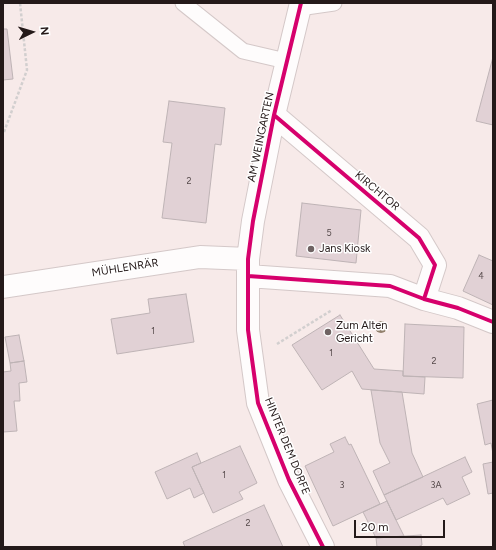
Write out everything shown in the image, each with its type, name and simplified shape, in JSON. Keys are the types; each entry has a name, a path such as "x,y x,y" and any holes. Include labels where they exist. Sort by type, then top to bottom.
{"street":[{"name":"AM WEINGARTEN","path":"248,267 253,221 274,115 300,5"},
{"name":"KIRCHTOR","path":"274,115 419,238 435,265 424,298"},
{"name":"MÜHLENRÄR","path":"3,287 200,257 248,267"},
{"path":"248,267 372,285 390,286 458,308 493,322"},
{"name":"HINTER DEM DORFE","path":"248,267 248,330 258,403 289,480 323,547"}],"lane":[{"path":"183,3 243,51 286,61"},
{"path":"300,5 334,3"}],"path":[{"path":"4,132 27,70 20,3"},
{"path":"251,349 278,344 372,285"}],"building":[{"path":"3,29 7,29 13,79 3,80"},
{"path":"493,57 493,125 476,121"},
{"path":"169,101 225,108 221,145 215,144 206,223 162,218 172,143 163,142"},
{"path":"302,203 361,210 356,263 296,256"},
{"path":"479,255 493,261 493,305 463,291"},
{"path":"186,294 194,342 117,354 111,319 150,313 148,299"},
{"path":"340,315 374,369 403,371 403,376 425,377 424,394 362,389 352,371 322,390 292,345"},
{"path":"405,324 464,327 463,378 403,376"},
{"path":"19,335 24,361 10,363 5,337"},
{"path":"24,361 27,382 19,383 20,401 14,401 17,431 3,432 3,372 11,371 10,363"},
{"path":"371,390 402,392 412,453 423,477 384,495 373,471 390,463 380,443"},
{"path":"493,400 493,454 491,443 485,445 477,404"},
{"path":"345,437 349,445 351,444 380,504 333,526 305,466 334,452 330,444"},
{"path":"240,446 257,483 239,492 243,499 213,513 192,467"},
{"path":"197,453 201,463 192,467 204,493 194,498 190,488 167,499 155,472"},
{"path":"465,457 472,472 462,477 470,494 447,505 443,498 396,520 384,495"},
{"path":"493,462 493,493 488,494 483,464"},
{"path":"387,501 404,536 376,538 363,512"},
{"path":"264,505 283,547 185,547 183,542"},
{"path":"421,535 422,545 418,547 377,547 376,538"}],"cycle path":[{"path":"301,3 274,115 253,221 248,259 248,330 258,403 289,480 323,547"},
{"path":"274,115 419,238 435,265 424,299"},
{"path":"248,276 390,286 424,299 458,308 493,322"}],"place":[{"name":"Jans Kiosk","path":"311,249"},
{"name":"Zum Alten Gericht","path":"328,332"}]}
